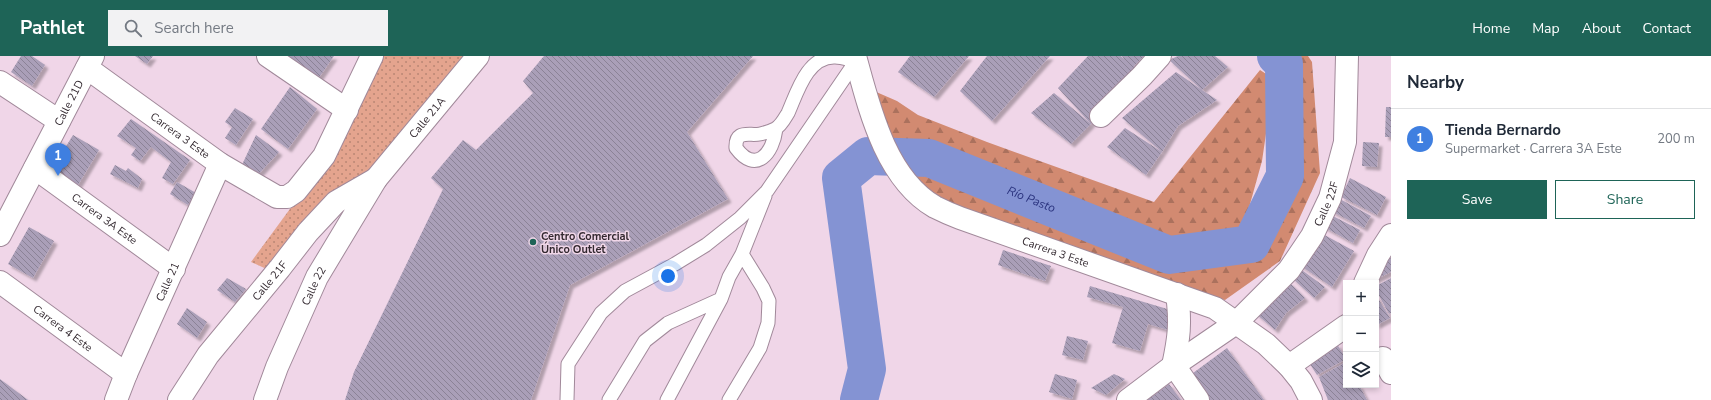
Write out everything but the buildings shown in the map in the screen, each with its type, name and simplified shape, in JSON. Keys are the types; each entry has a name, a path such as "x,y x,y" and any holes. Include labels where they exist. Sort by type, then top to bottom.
{"street":[{"path":"268,56 347,110 372,56"},
{"name":"Calle 21A","path":"376,179 478,56"},
{"path":"1101,116 1160,56"},
{"name":"Calle 22F","path":"1128,400 1176,370 1236,323 1288,270 1312,236 1330,198 1345,142 1347,56"},
{"name":"Carrera 3 Este","path":"858,58 871,115 899,174 920,196 935,207 960,218 1215,308 1266,344 1289,366 1301,381 1311,400"},
{"name":"Carrera 3 Este","path":"90,62 220,164 277,197 288,197 296,191 320,162 347,110"},
{"name":"Calle 21D","path":"0,235 90,62"},
{"path":"0,82 60,121"},
{"name":"Calle 21","path":"116,400 126,374 220,164"},
{"name":"Carrera 3A Este","path":"35,168 174,269"},
{"name":"Calle 21F","path":"179,400 208,355 308,232 336,202 376,179"},
{"name":"Calle 22","path":"265,400 277,367 318,277 376,179"},
{"path":"1366,280 1378,255 1391,235"},
{"name":"Carrera 4 Este","path":"0,282 126,374"},
{"path":"1178,294 1180,333 1176,370 1198,400"},
{"path":"1289,366 1343,328"}],"lane":[{"path":"567,400 568,364 601,313 625,291 675,264 706,245 740,218 767,191 858,58 834,56 817,60 798,87 797,93 784,120 776,129"},
{"path":"667,400 721,299 729,277 742,254 767,191"},
{"path":"729,400 760,348 768,323 769,301 763,288 742,254"},
{"path":"609,400 645,341 668,323 721,299"}],"shaded area":[{"path":"378,56 469,56 418,122 273,272 251,262 320,168"}],"green space":[{"path":"1283,56 1308,56 1312,62 1320,173 1280,261 1225,300 1185,292 950,209 909,175 923,166 1081,229 1162,264 1254,255 1293,177 1291,64"},
{"path":"1260,70 1274,79 1262,161 1240,240 1159,247 1068,207 911,147 894,146 874,91 897,101 918,115 987,142 1154,202"}],"waterway":[{"name":"Río Pasto","path":"859,400 867,369 841,178 868,156 929,158 1169,255 1251,244 1285,176 1284,64 1276,56"}],"place":[{"name":"Tienda Bernardo","path":"58,176"},
{"name":"Centro Comercial Único Outlet","path":"533,242"}]}
